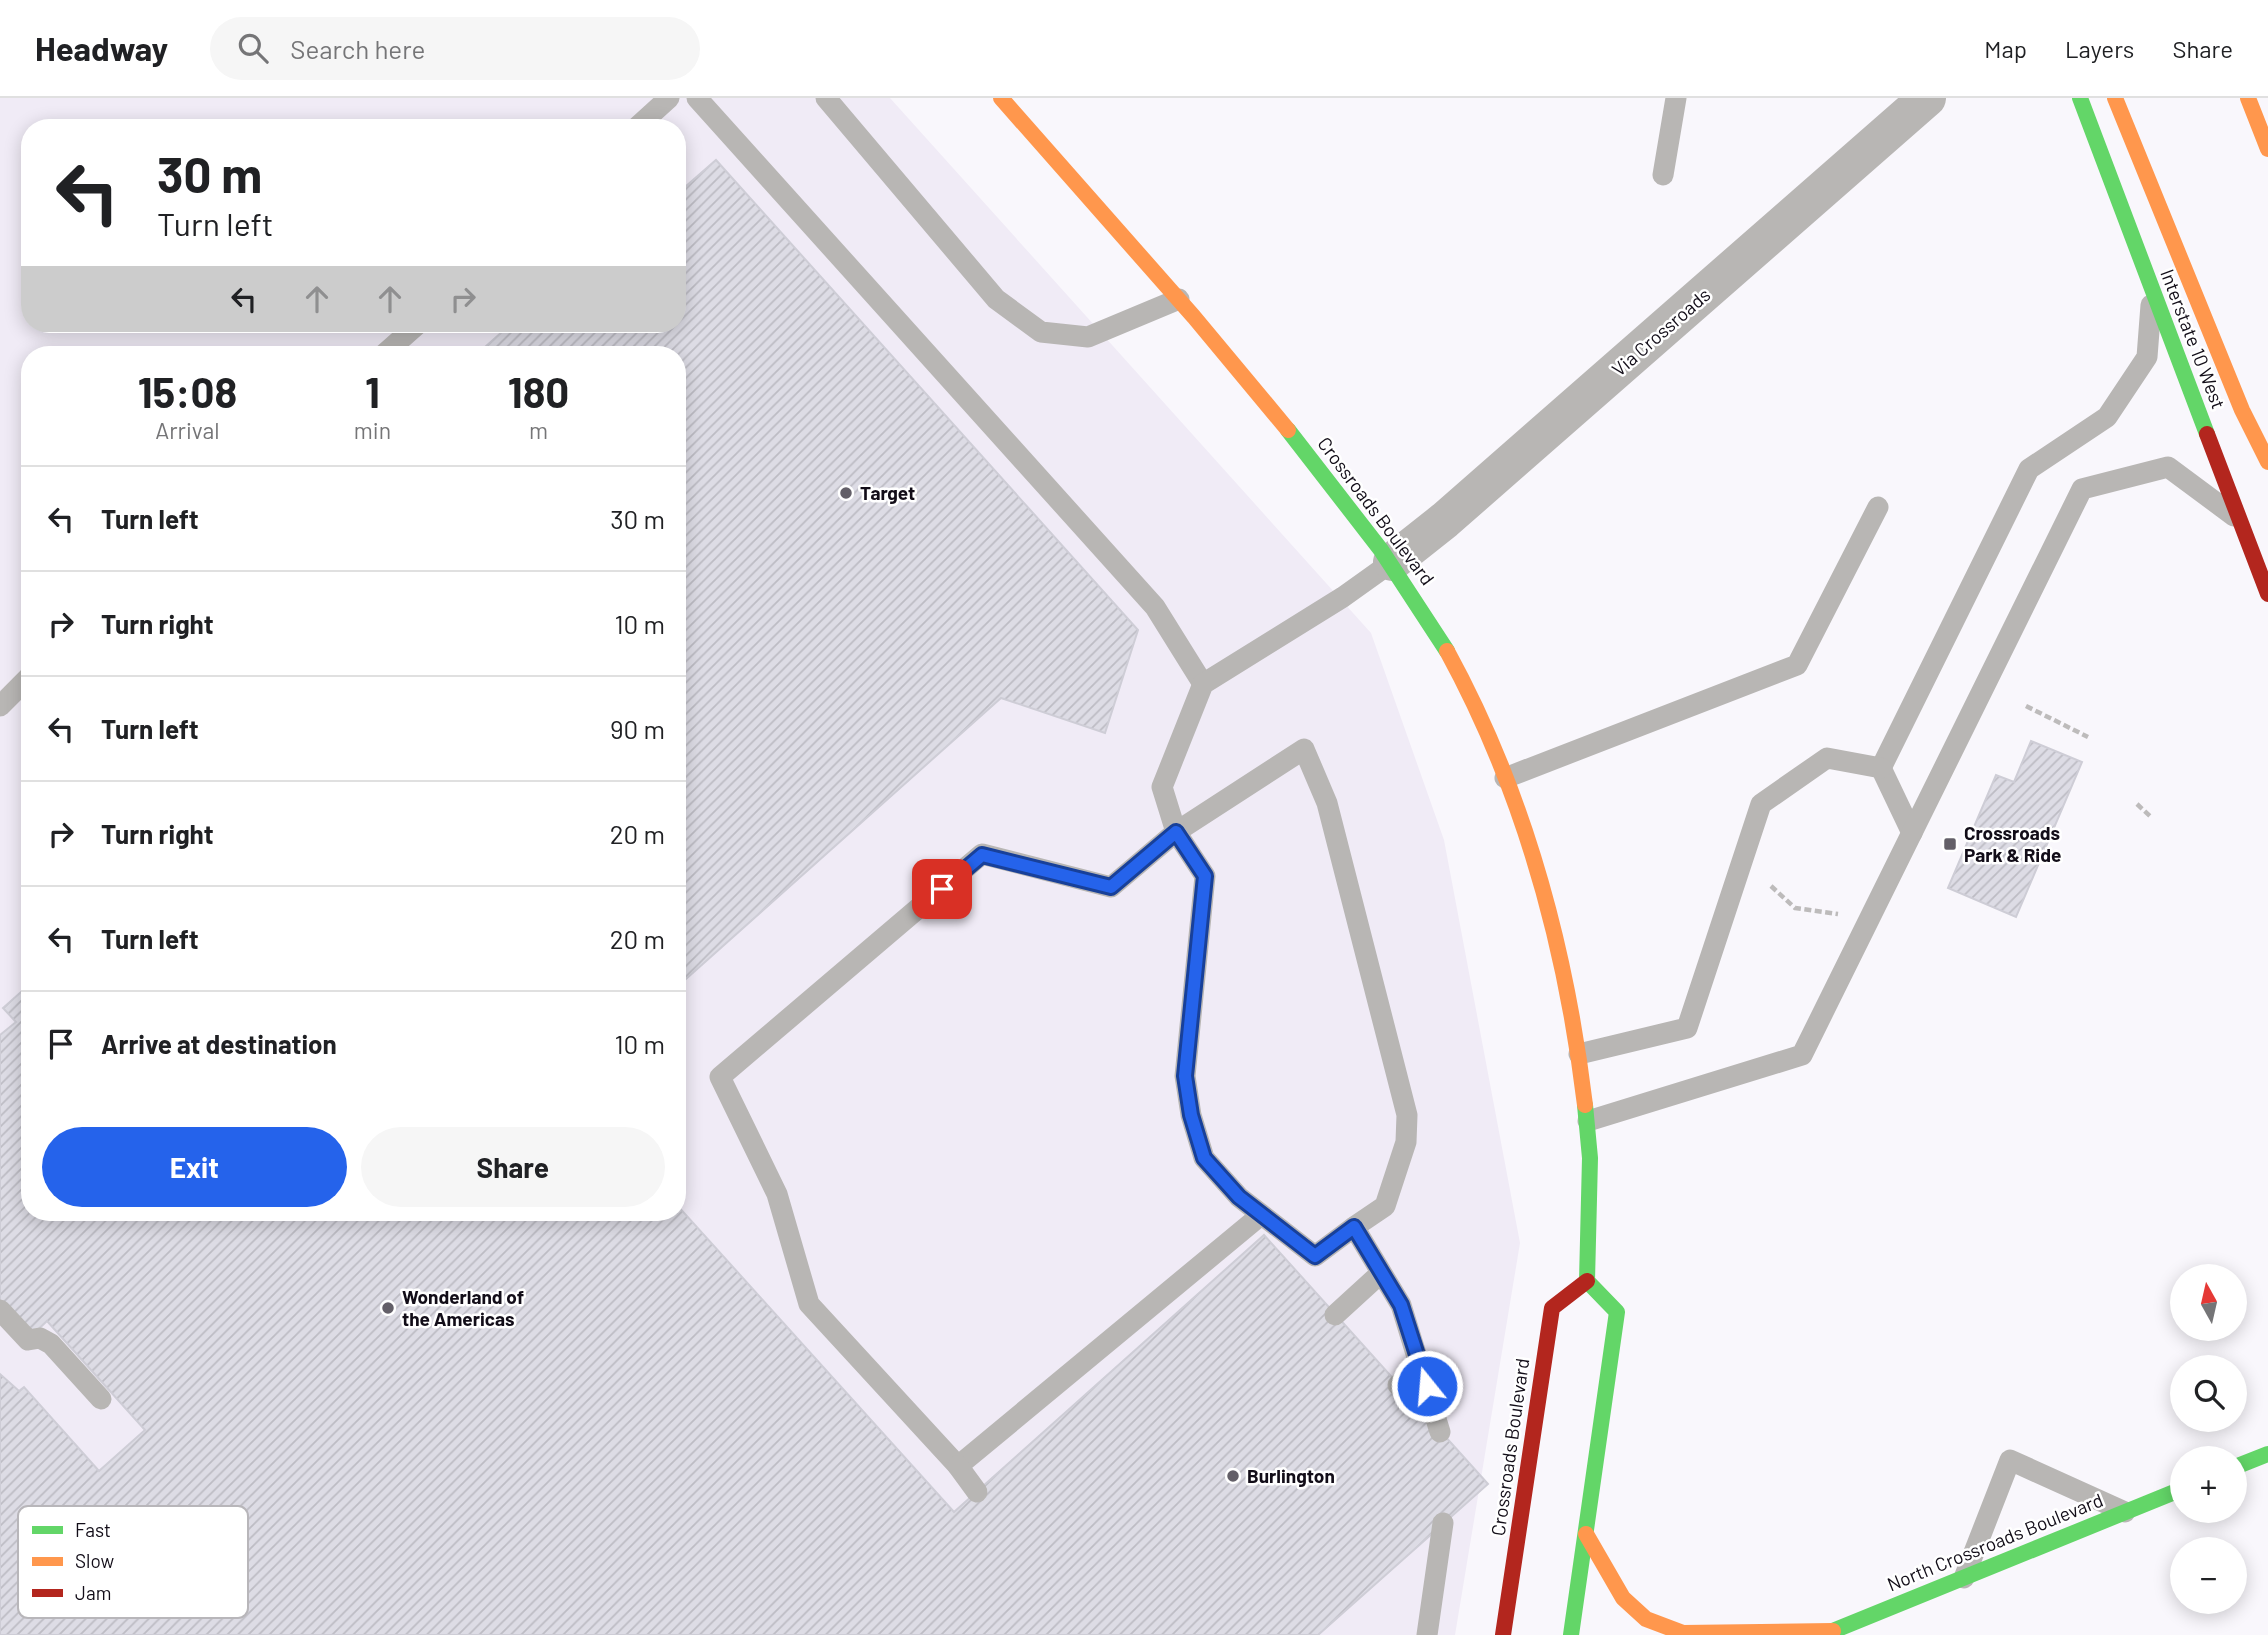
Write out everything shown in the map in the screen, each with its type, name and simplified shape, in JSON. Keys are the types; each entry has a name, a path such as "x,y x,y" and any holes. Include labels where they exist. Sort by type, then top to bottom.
{"main road":[{"name":"Crossroads Boulevard","path":"1001,98 1237,365 1392,562 1449,655 1494,747 1531,854 1563,972 1580,1054 1588,1121 1587,1281 1552,1308 1503,1635"},
{"name":"Interstate 10 West","path":"2080,98 2268,594"},
{"path":"2115,98 2242,410 2268,461"},
{"path":"2248,98 2268,149"},
{"path":"1571,1635 1617,1312 1587,1281"},
{"path":"2247,1462 2268,1454"},
{"name":"North Crossroads Boulevard","path":"1828,1633 2170,1494"},
{"path":"1586,1534 1623,1598 1646,1619 1683,1633 1828,1633"}],"street":[{"name":"Via Crossroads","path":"1392,562 1455,512 1927,98"}],"lane":[{"path":"646,119 669,98"},
{"path":"697,98 1155,607 1203,684"},
{"path":"826,98 996,299 1041,332 1088,337 1179,299"},
{"path":"1663,175 1676,98"},
{"path":"1881,768 2029,469 2107,417 2147,357 2152,291"},
{"path":"393,346 408,333"},
{"path":"1588,1121 1802,1055 2082,489 2168,467 2240,520"},
{"path":"1505,778 1797,666 1878,507"},
{"path":"977,1492 958,1466 809,1304 777,1194 720,1077 982,855 1111,887 1176,832 1304,748 1327,803 1407,1115 1406,1142 1385,1206 1315,1256 1261,1215 1204,1158 1191,1115 1185,1076 1205,876 1176,832 1162,787 1203,684 1343,597 1392,562"},
{"path":"0,706 21,685"},
{"path":"1580,1054 1687,1028 1761,804 1827,758 1881,768"},
{"path":"1881,768 1912,833"},
{"path":"958,1466 1261,1215"},
{"path":"1354,1227 1401,1305 1440,1432"},
{"path":"1335,1315 1381,1273"},
{"path":"0,1310 28,1340 40,1338 51,1344 101,1399"},
{"path":"1398,1385 1421,1363"},
{"path":"1964,1578 2010,1460 2125,1512"},
{"path":"1427,1635 1443,1523"}],"path":[{"path":"2026,706 2088,737"},
{"path":"2137,804 2152,818"},
{"path":"1770,886 1795,908 1838,914"}],"shaded area":[{"path":"0,98 890,98 1371,633 1444,840 1520,1243 1455,1635 0,1635"}],"building":[{"name":"Target","path":"716,160 1138,630 1105,733 1001,698 686,979 686,346 486,346 501,333 686,333 686,186"},
{"path":"2031,741 2082,762 2016,917 1948,888 1996,775 2014,782"},
{"name":"Wonderland of the Americas","path":"21,992 21,1221 686,1221 686,1215 954,1512 1264,1235 1488,1484 1318,1635 0,1635 0,1374 19,1391 24,1387 99,1471 145,1430 47,1321 31,1336 0,1301 0,1035 16,1022 3,1008"}],"traffic: fast":[{"path":"2080,98 2207,434"},
{"path":"1288,430 1381,550 1447,651"},
{"path":"1571,1635 1617,1312 1587,1281 1590,1158 1585,1105"},
{"path":"2247,1462 2268,1454"},
{"path":"1823,1635 2170,1494"}],"traffic: slow":[{"path":"1001,98 1194,317 1288,430"},
{"path":"2115,98 2242,410 2268,462"},
{"path":"2248,98 2268,149"},
{"path":"1447,651 1498,758 1537,871 1566,987 1585,1105"},
{"path":"1586,1534 1623,1598 1646,1619 1683,1633 1833,1631"}],"traffic: jam":[{"path":"2207,434 2268,594"},
{"path":"1503,1635 1552,1308 1587,1281"}],"place":[{"name":"Target","path":"846,493"},
{"name":"Crossroads Park & Ride","path":"1950,844"},
{"name":"Wonderland of the Americas","path":"388,1308"},
{"name":"Burlington","path":"1233,1476"}],"route":[{"path":"942,889 982,855 1111,887 1176,832 1205,876 1185,1076 1191,1115 1204,1158 1239,1197 1315,1256 1354,1227 1401,1305 1427,1386"}]}
